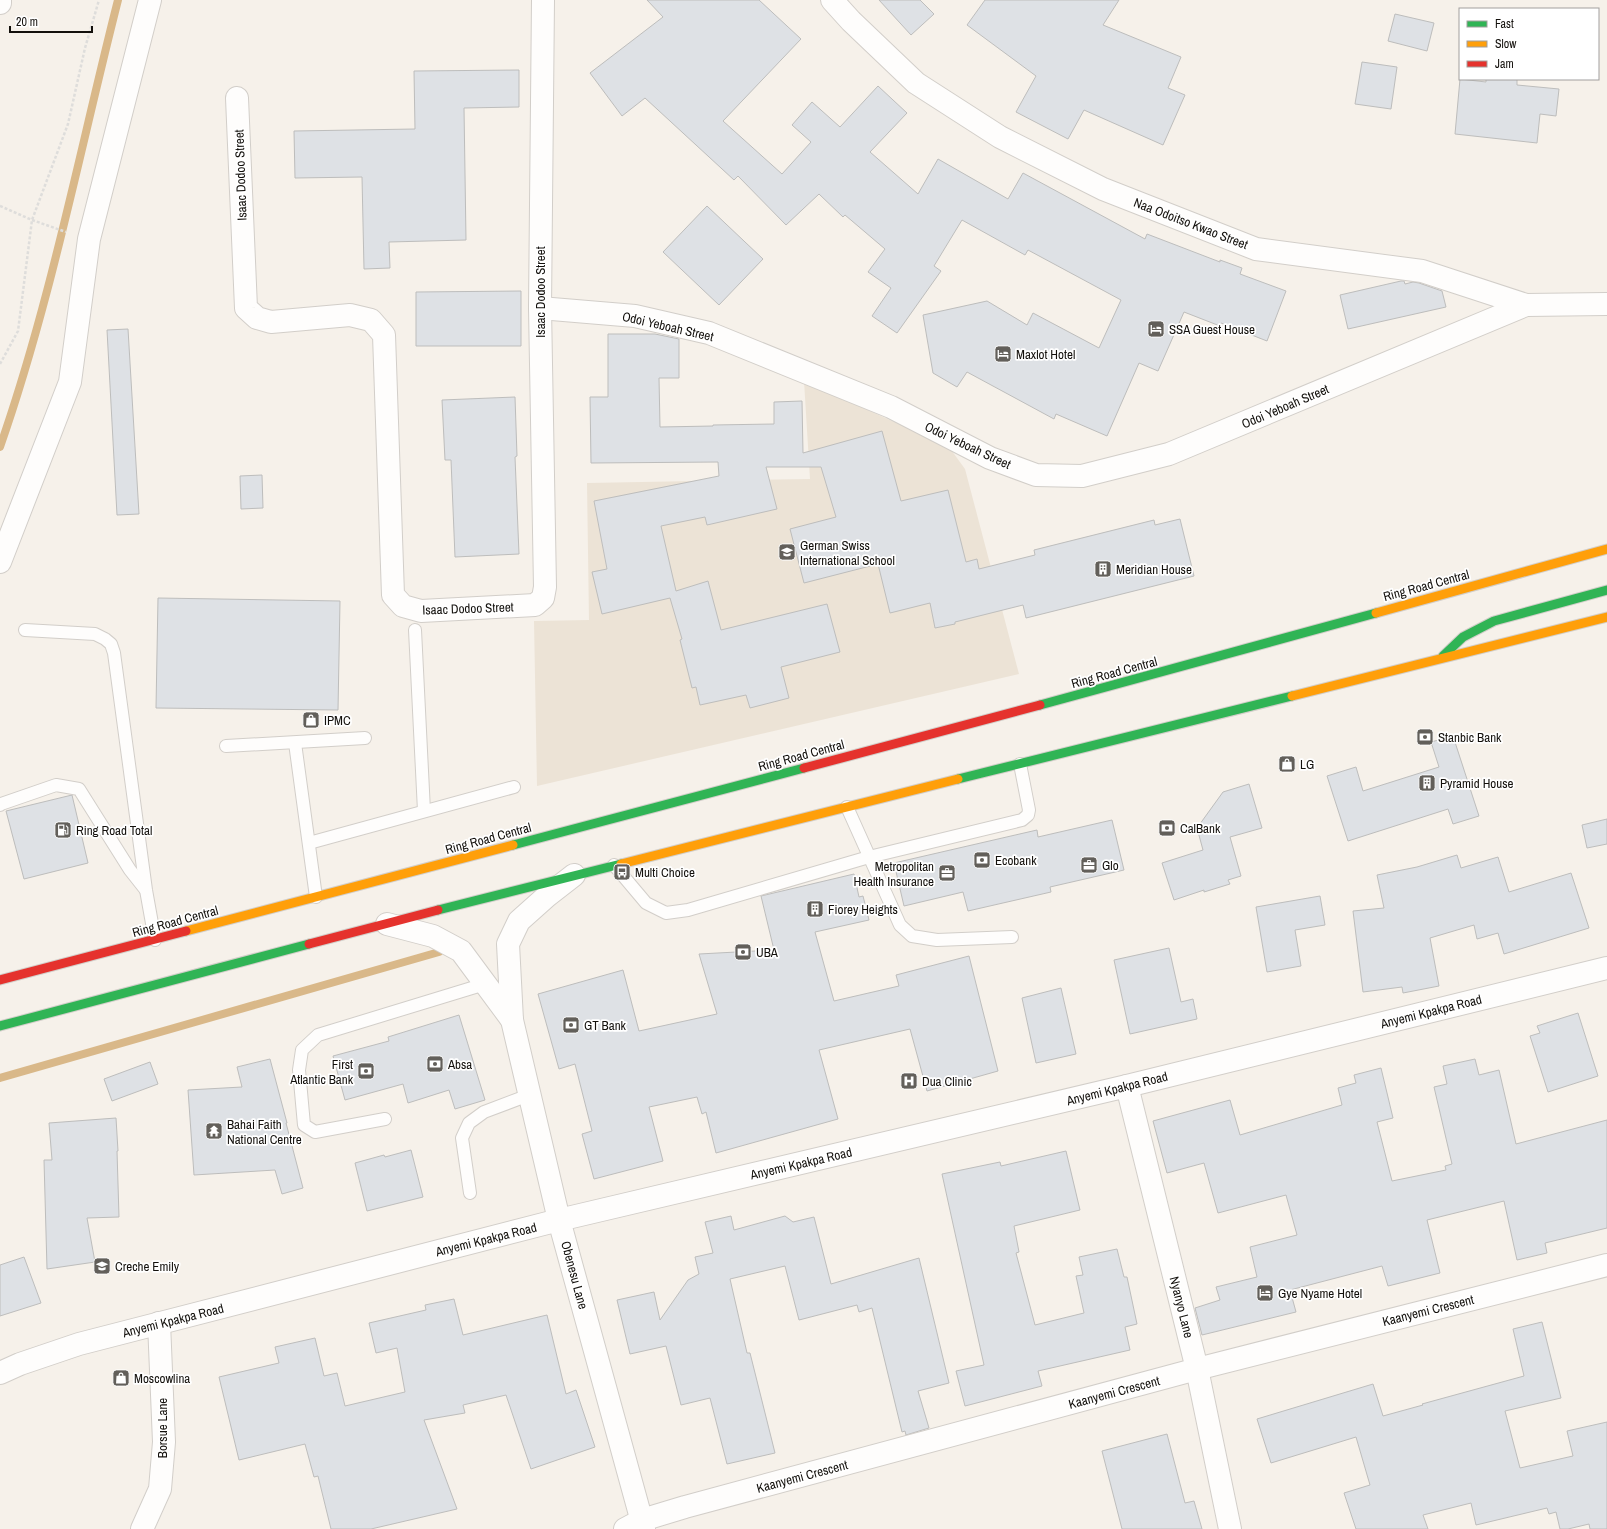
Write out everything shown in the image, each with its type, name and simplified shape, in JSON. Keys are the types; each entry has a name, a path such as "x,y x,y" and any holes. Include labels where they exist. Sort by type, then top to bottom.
{"main road":[{"name":"Ring Road Central","path":"0,980 1041,706 1607,549"},
{"path":"1440,659 1463,637 1494,621 1607,590"},
{"path":"0,1026 574,875 1607,617"}],"street":[{"path":"0,562 70,382 89,239 150,0"},
{"name":"Isaac Dodoo Street","path":"237,98 246,308 257,318 271,322 350,315 371,320 384,334 393,595 403,606 421,611 535,605 543,598 546,587 540,308 543,0"},
{"name":"Naa Odoitso Kwao Street","path":"832,0 851,21 916,83 1000,137 1103,189 1256,249 1422,271 1526,305 1607,304"},
{"name":"Odoi Yeboah Street","path":"540,308 635,316 709,333 891,407 990,458 1036,474 1082,476 1169,454 1526,305"},
{"name":"Obenesu Lane","path":"574,875 547,896 519,921 508,944 512,1020 559,1220 637,1526"},
{"name":"Obenesu Lane","path":"387,924 433,936 461,950 484,984 512,1020"},
{"name":"Anyemi Kpakpa Road","path":"0,1373 20,1364 79,1344 559,1220 1128,1086 1607,968"},
{"name":"Nyanyo Lane","path":"1128,1086 1197,1369 1230,1529"},
{"name":"Kaanyemi Crescent","path":"637,1526 693,1505 1197,1369 1607,1265"},
{"name":"Borsue Lane","path":"142,1529 160,1489 164,1442 159,1323"}],"lane":[{"path":"25,630 95,634 111,644 114,653 154,940"},
{"path":"415,630 424,812"},
{"path":"226,746 365,738"},
{"path":"295,743 316,897"},
{"path":"614,865 646,903 666,913 688,910 869,857 1022,820 1028,815 1029,810 1020,764"},
{"path":"0,805 56,785 80,789 130,870 146,890"},
{"path":"309,843 514,787"},
{"path":"847,807 900,925 912,936 937,940 1012,937"},
{"path":"385,1119 315,1132 304,1125 299,1070 302,1050 318,1035 484,984"},
{"path":"470,1193 462,1138 469,1123 484,1112 530,1095"}],"path":[{"path":"0,364 18,331 32,220 68,124 85,48 99,0"},
{"path":"0,206 44,224"}],"shaded area":[{"name":"German Swiss International School","path":"804,381 949,447 965,469 1019,674 537,786 534,621 589,620 587,483 810,479"}],"building":[{"path":"647,0 759,0 801,39 723,121 782,174 811,142 792,125 812,102 840,127 878,86 907,113 870,152 918,194 938,159 1008,199 1023,173 1145,239 1147,234 1220,262 1220,260 1242,268 1240,274 1286,291 1267,341 1221,323 1220,326 1184,312 1158,371 1139,363 1107,436 1056,414 1054,419 967,372 957,387 933,373 923,315 987,301 1027,325 1033,313 1099,348 1121,300 1028,250 1025,255 962,220 934,266 941,271 897,333 872,316 891,288 868,272 885,249 845,215 843,217 819,194 786,225 738,176 734,180 645,98 622,116 590,73 663,17"},
{"path":"879,0 920,0 934,14 911,35"},
{"path":"985,0 1119,0 1103,25 1181,57 1168,88 1185,95 1163,145 1084,110 1068,139 1016,112 1036,76 967,25"},
{"path":"1395,14 1434,23 1427,51 1388,41"},
{"path":"1362,62 1397,67 1391,109 1355,104"},
{"path":"519,70 519,107 464,108 466,240 389,242 390,268 364,269 362,177 295,178 294,131 415,129 414,71"},
{"path":"1460,80 1486,82 1486,80 1517,80 1517,85 1559,89 1556,116 1540,114 1537,143 1455,134"},
{"path":"707,206 763,259 719,305 663,252"},
{"path":"1404,281 1405,284 1413,282 1419,283 1442,291 1446,307 1348,329 1340,295"},
{"path":"521,291 521,346 416,346 416,292"},
{"path":"128,329 139,514 117,515 107,330"},
{"path":"608,334 655,334 679,339 679,378 659,378 660,427 774,424 774,402 802,401 803,453 882,431 901,501 948,490 966,562 977,559 979,569 1035,555 1034,550 1154,520 1155,525 1180,519 1194,576 1026,618 1023,605 935,628 930,603 890,613 878,564 804,583 790,529 836,517 821,467 766,467 777,509 707,525 705,517 661,526 676,591 708,581 721,630 827,604 840,652 781,667 789,698 750,708 746,695 700,705 696,687 692,688 680,640 682,639 670,598 602,614 592,572 607,569 594,501 719,476 718,462 591,463 590,397 608,397"},
{"path":"515,397 517,456 515,457 519,554 455,557 451,460 445,460 442,400"},
{"path":"262,475 263,508 241,509 240,476"},
{"path":"158,598 340,601 338,710 156,708"},
{"name":"Pyramid House","path":"1453,736 1479,816 1453,824 1448,809 1348,841 1327,776 1356,767 1363,791 1439,767 1431,742"},
{"path":"1249,784 1262,828 1230,837 1241,876 1228,880 1230,884 1204,892 1204,890 1174,900 1162,863 1203,850 1197,828 1223,792"},
{"path":"72,795 88,863 24,879 6,811"},
{"path":"1607,819 1607,844 1587,848 1582,825"},
{"path":"1112,820 1124,870 1050,887 1051,892 968,911 963,892 904,906 894,863 1037,830 1038,837"},
{"path":"1457,855 1461,868 1498,857 1509,892 1571,873 1589,928 1504,954 1498,933 1477,939 1474,925 1430,938 1439,986 1403,993 1402,987 1363,992 1353,911 1384,908 1377,875 1417,867"},
{"path":"854,874 859,897 863,896 869,920 815,932 834,1001 899,986 896,975 969,956 998,1071 927,1091 910,1029 819,1050 838,1119 716,1153 706,1112 702,1114 697,1097 649,1107 663,1161 594,1179 582,1134 592,1131 575,1064 559,1069 538,994 623,970 639,1031 717,1014 699,954 774,950 761,896"},
{"path":"1320,896 1325,925 1295,930 1301,966 1267,972 1256,907"},
{"path":"1169,948 1181,1002 1193,999 1197,1019 1130,1034 1114,960"},
{"path":"1061,988 1076,1054 1036,1063 1022,998"},
{"path":"1578,1013 1598,1076 1548,1092 1530,1036 1540,1033 1537,1026"},
{"name":"Absa","path":"459,1015 485,1100 455,1109 449,1090 408,1103 403,1084 345,1100 333,1056 389,1041 388,1037"},
{"path":"270,1059 303,1188 282,1194 275,1170 194,1175 188,1090 242,1087 237,1067"},
{"path":"1475,1059 1479,1075 1499,1070 1516,1144 1607,1120 1607,1228 1545,1243 1547,1253 1517,1260 1504,1201 1427,1220 1440,1273 1388,1286 1382,1266 1290,1290 1296,1312 1202,1335 1195,1308 1220,1300 1216,1287 1257,1277 1250,1247 1297,1235 1286,1195 1218,1213 1204,1163 1167,1173 1153,1121 1230,1100 1240,1135 1342,1105 1338,1088 1356,1083 1354,1075 1381,1068 1393,1118 1377,1122 1392,1181 1446,1170 1445,1166 1452,1164 1434,1087 1447,1084 1443,1066"},
{"path":"150,1062 158,1084 112,1101 104,1079"},
{"path":"116,1118 119,1217 87,1218 95,1262 47,1269 44,1160 52,1160 49,1123"},
{"path":"411,1150 423,1197 367,1211 355,1163 384,1155 385,1157"},
{"path":"1066,1151 1080,1210 1014,1226 1019,1252 1016,1253 1035,1325 1084,1313 1076,1276 1083,1275 1079,1257 1117,1249 1124,1277 1127,1277 1137,1324 1125,1327 1130,1350 1038,1371 1042,1386 965,1406 956,1371 984,1365 942,1174 1000,1162 1001,1166"},
{"path":"731,1216 734,1230 785,1216 793,1222 814,1217 831,1284 919,1258 949,1383 918,1391 929,1428 906,1435 905,1431 902,1432 872,1308 859,1312 857,1305 799,1320 785,1266 730,1279 747,1353 750,1353 775,1453 727,1464 710,1398 681,1405 666,1346 630,1354 617,1300 654,1292 660,1320 688,1280 699,1274 695,1257 713,1253 705,1222"},
{"path":"24,1257 41,1303 0,1316 0,1265"},
{"path":"454,1299 463,1335 547,1315 566,1394 576,1390 595,1447 531,1469 506,1395 463,1405 465,1413 424,1420 457,1509 371,1529 331,1529 318,1476 314,1477 305,1444 239,1460 219,1377 279,1363 275,1347 315,1338 324,1376 337,1373 345,1406 405,1392 397,1348 376,1353 369,1323 426,1310 425,1305"},
{"path":"1542,1322 1561,1398 1505,1411 1520,1468 1573,1456 1567,1431 1607,1422 1607,1529 1590,1529 1589,1524 1568,1529 1560,1529 1556,1512 1549,1514 1547,1508 1476,1525 1471,1503 1423,1515 1428,1529 1356,1529 1344,1493 1370,1485 1356,1437 1271,1463 1257,1419 1373,1384 1383,1416 1524,1376 1513,1329"},
{"path":"1167,1434 1185,1503 1194,1501 1202,1529 1122,1529 1102,1451"}],"waterway":[{"path":"0,447 35,337 50,281 118,0"},
{"path":"0,1078 439,952"}],"traffic: fast":[{"path":"1443,656 1463,637 1494,621 1607,590"},
{"path":"1040,705 1376,613"},
{"path":"958,779 1292,696"},
{"path":"513,845 804,768"},
{"path":"438,910 621,864"},
{"path":"0,1026 309,944"}],"traffic: slow":[{"path":"1376,613 1607,549"},
{"path":"1292,696 1607,617"},
{"path":"621,864 958,779"},
{"path":"186,931 513,845"}],"traffic: jam":[{"path":"804,768 1040,705"},
{"path":"309,944 438,910"},
{"path":"0,980 186,931"}],"place":[{"name":"SSA Guest House","path":"1156,329"},
{"name":"Maxlot Hotel","path":"1003,354"},
{"name":"German Swiss International School","path":"787,552"},
{"name":"Meridian House","path":"1103,569"},
{"name":"IPMC","path":"311,720"},
{"name":"Stanbic Bank","path":"1425,737"},
{"name":"LG","path":"1287,764"},
{"name":"Pyramid House","path":"1427,783"},
{"name":"CalBank","path":"1167,828"},
{"name":"Ring Road Total","path":"63,830"},
{"name":"Ecobank","path":"982,860"},
{"name":"Glo","path":"1089,865"},
{"name":"Multi Choice","path":"622,872"},
{"name":"Metropolitan Health Insurance","path":"947,873"},
{"name":"Fiorey Heights","path":"815,909"},
{"name":"UBA","path":"743,952"},
{"name":"GT Bank","path":"571,1025"},
{"name":"Absa","path":"435,1064"},
{"name":"First Atlantic Bank","path":"366,1071"},
{"name":"Dua Clinic","path":"909,1081"},
{"name":"Bahai Faith National Centre","path":"214,1131"},
{"name":"Creche Emily","path":"102,1266"},
{"name":"Gye Nyame Hotel","path":"1265,1293"},
{"name":"Moscowlina","path":"121,1378"}]}
